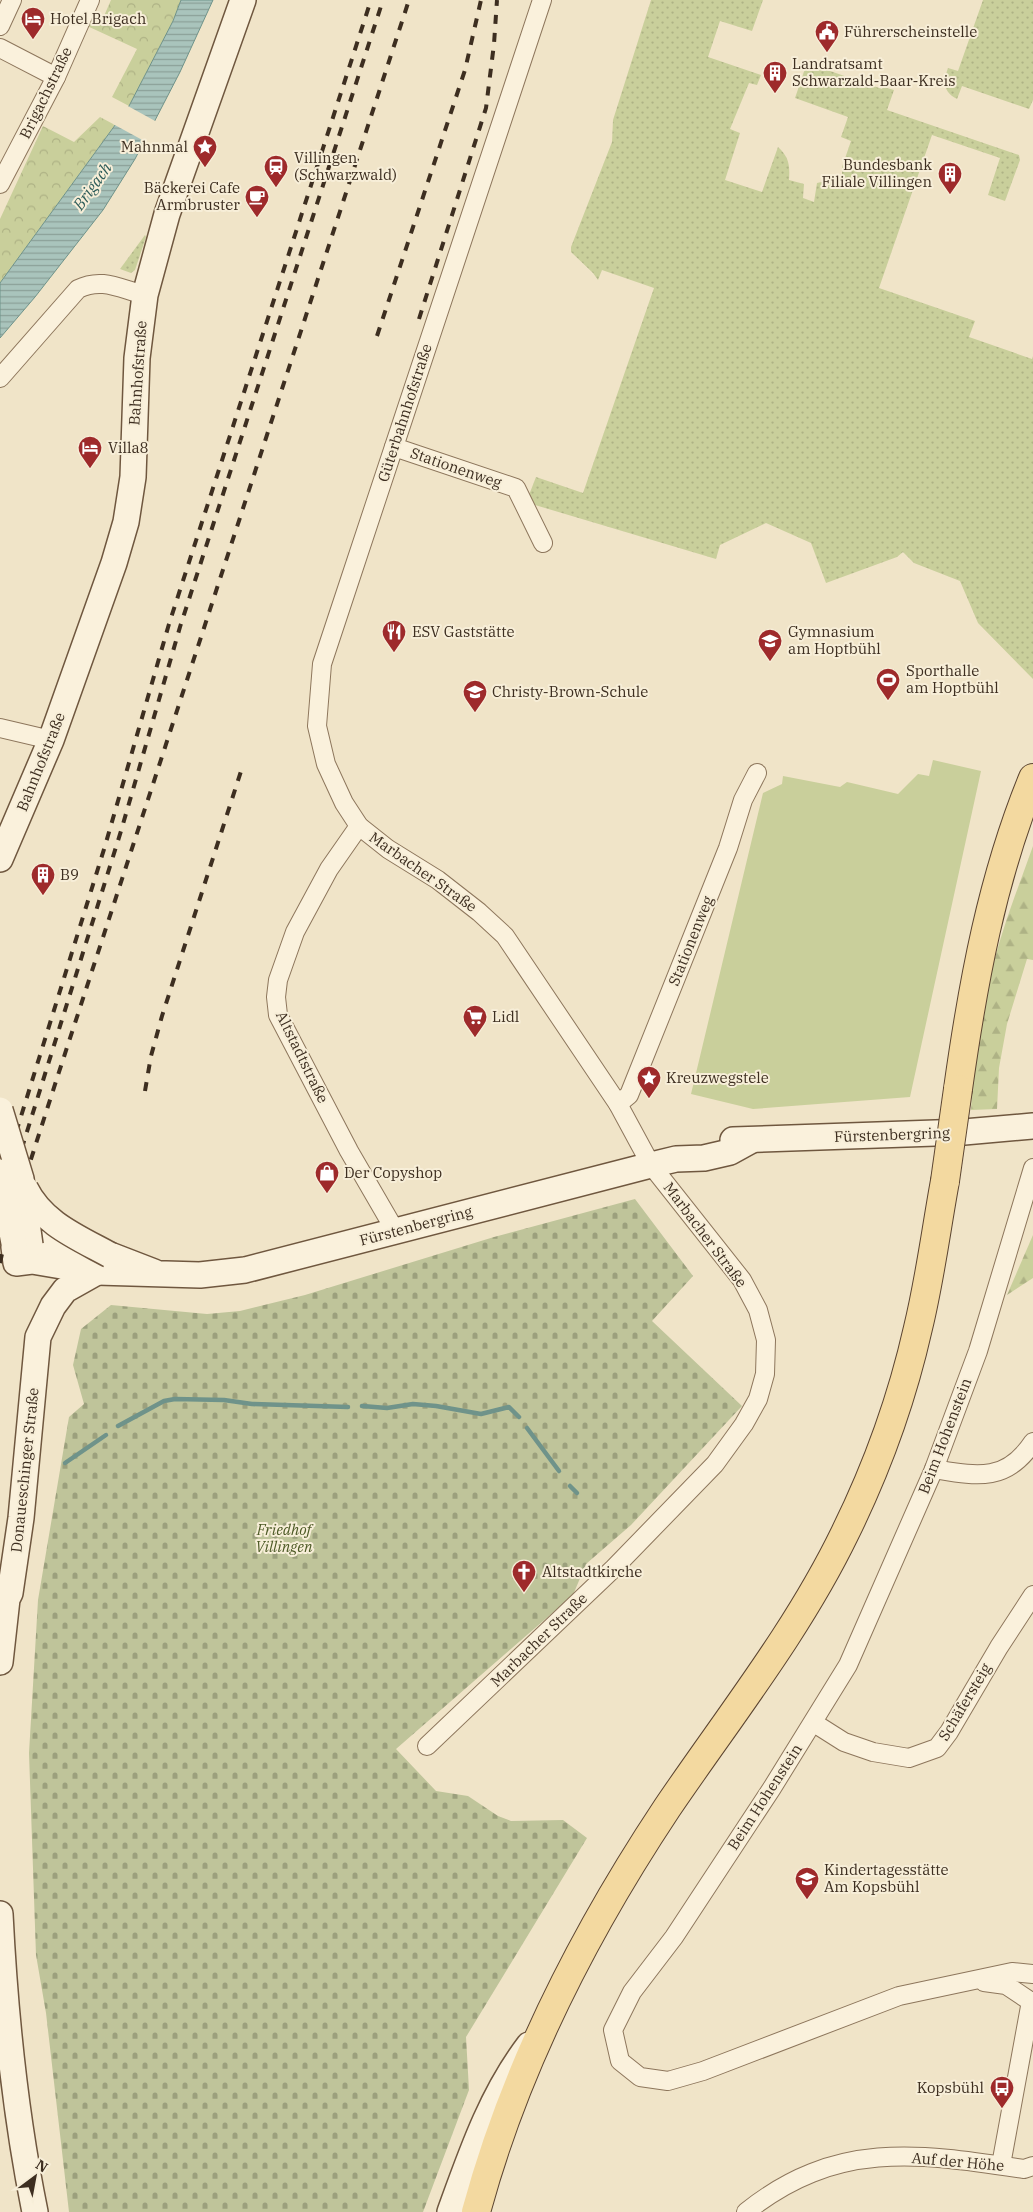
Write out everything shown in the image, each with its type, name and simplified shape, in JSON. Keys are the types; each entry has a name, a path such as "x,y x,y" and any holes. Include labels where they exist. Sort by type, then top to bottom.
{"main road":[{"path":"476,2212 498,2143 542,2027 595,1927 667,1809 803,1610 841,1541 863,1494 895,1412 916,1336 927,1285 945,1181 971,996 986,925 1003,864 1033,778"}],"street":[{"path":"0,26 12,0"},
{"name":"Brigachstraße","path":"0,184 56,77 90,0"},
{"name":"Bahnhofstraße","path":"0,858 51,740 114,563 130,504 133,477 137,358 145,295 170,208 243,0"},
{"name":"Güterbahnhofstraße","path":"359,826 344,803 326,764 317,726 322,664 542,0"},
{"path":"0,48 56,77"},
{"path":"0,378 78,289 90,283 101,283 145,295"},
{"name":"Stationenweg","path":"394,447 516,488 543,544"},
{"path":"0,728 51,740"},
{"name":"Stationenweg","path":"618,1104 629,1095 728,848 743,800 757,773"},
{"name":"Marbacher Straße","path":"359,826 388,849 438,880 479,912 504,936 618,1104 651,1165 742,1280 758,1310 766,1340 765,1374 758,1399 744,1424 715,1464 614,1568 428,1746"},
{"name":"Altstadtstraße","path":"359,826 328,869 295,932 278,980 276,997 278,1015 349,1151 396,1232"},
{"path":"0,1110 20,1252 32,1261 67,1266 103,1263"},
{"name":"Fürstenbergring","path":"103,1263 154,1272 200,1275 245,1270 651,1165 676,1159 704,1158 730,1152 750,1141 964,1132 1033,1126"},
{"name":"Beim Hohenstein","path":"1033,1168 978,1351 934,1469 848,1665 814,1723 674,1937 632,1992 613,2030 620,2061 640,2077 668,2081 703,2071 899,1996 1012,1972 1033,1974"},
{"path":"10,1176 43,1214 103,1263"},
{"path":"20,1252 47,1243 103,1263"},
{"name":"Donaueschinger Straße","path":"0,1662 7,1599 10,1593 21,1518 38,1337 54,1306 66,1290 103,1263"},
{"path":"934,1469 974,1476 1006,1470 1026,1452 1033,1442"},
{"name":"Schäfersteig","path":"814,1723 844,1742 873,1752 909,1758 936,1748 949,1732 998,1647 1033,1596"},
{"path":"0,1914 9,2038 23,2154 35,2212"},
{"name":"Beim Hohenstein","path":"974,1980 1006,1985 1032,2002"},
{"path":"1001,2165 1032,2002"},
{"path":"450,2212 490,2109 511,2068 542,2027"},
{"name":"Auf der Höhe","path":"746,2212 760,2201 798,2178 831,2165 876,2156 942,2157 1024,2168 1033,2166"}],"green space":[{"path":"111,0 181,0 173,21 129,106 112,97 137,49 85,25 92,11 104,16"},
{"path":"651,0 763,0 752,31 720,21 708,57 761,75 757,85 749,83 730,129 740,133 725,180 762,192 778,147 788,162 789,180 804,184 803,198 814,202 817,183 826,181 842,182 842,167 851,141 841,137 848,117 795,98 807,63 882,89 883,87 894,90 887,110 1019,155 1020,160 1005,201 988,195 1000,158 932,135 879,288 975,321 969,337 1032,359 1033,356 1033,679 978,623 960,581 914,563 903,552 897,557 826,583 811,543 766,523 720,545 716,559 535,505 529,500 536,477 583,493 654,288 602,270 598,280 571,252 571,247 612,142 613,120"},
{"path":"983,0 1033,0 1033,100 1029,109 962,86 957,99 949,93 945,86 948,68 958,71"},
{"path":"100,117 115,125 0,283 0,219 43,126 74,142"},
{"path":"145,235 146,237 135,270 131,273 120,269"},
{"path":"933,760 981,771 910,1097 753,1109 691,1094 763,793 782,784 783,776 840,787 847,782 898,794 918,774 929,776"},
{"path":"1033,846 1033,960 1027,959 1007,1024 999,1068 997,1109 971,1110 975,1059 987,991 1005,926"},
{"name":"Friedhof Villingen","path":"635,1199 693,1276 652,1321 742,1406 631,1525 586,1564 573,1595 396,1749 436,1791 468,1796 498,1816 511,1821 563,1820 587,1838 466,2037 469,2090 423,2212 69,2212 46,2013 36,1955 29,1753 38,1600 69,1417 84,1404 73,1365 81,1329 111,1305 207,1314 240,1311 305,1295 494,1237"},
{"path":"1033,1235 1033,1278 1007,1295"}],"water":[{"name":"Brigach","path":"181,0 213,0 180,72 135,159 103,210 35,297 0,338 0,283 129,106 173,21"}],"pier":[{"path":"126,105 157,122 146,142 113,124"}],"waterway":[{"path":"118,1426 164,1401 175,1399 348,1407"},
{"path":"362,1406 387,1408 413,1404 481,1414 509,1407 519,1417"},
{"path":"527,1428 559,1471"},
{"path":"65,1463 106,1435"},
{"path":"570,1486 577,1493"}],"railway":[{"path":"0,1184 105,846 169,624 371,0"},
{"path":"0,1218 121,831 180,627 383,0"},
{"path":"0,1263 5,1240 59,1072 409,0"},
{"path":"377,336 465,70 481,0"},
{"path":"419,319 486,108 497,0"},
{"path":"145,1091 151,1056 162,1016 243,765"}],"place":[{"name":"Hotel Brigach","path":"33,40"},
{"name":"Führerscheinstelle","path":"827,53"},
{"name":"Landratsamt Schwarzald-Baar-Kreis","path":"775,94"},
{"name":"Mahnmal","path":"205,168"},
{"name":"Villingen (Schwarzwald)","path":"276,188"},
{"name":"Bundesbank Filiale Villingen","path":"950,195"},
{"name":"Bäckerei Cafe Armbruster","path":"257,218"},
{"name":"Villa8","path":"90,469"},
{"name":"ESV Gaststätte","path":"394,653"},
{"name":"Gymnasium am Hoptbühl","path":"770,662"},
{"name":"Sporthalle am Hoptbühl","path":"888,701"},
{"name":"Christy-Brown-Schule","path":"475,713"},
{"name":"B9","path":"43,896"},
{"name":"Lidl","path":"475,1038"},
{"name":"Kreuzwegstele","path":"649,1099"},
{"name":"Der Copyshop","path":"327,1194"},
{"name":"Altstadtkirche","path":"524,1593"},
{"name":"Kindertagesstätte Am Kopsbühl","path":"807,1900"},
{"name":"Kopsbühl","path":"1002,2109"}]}
